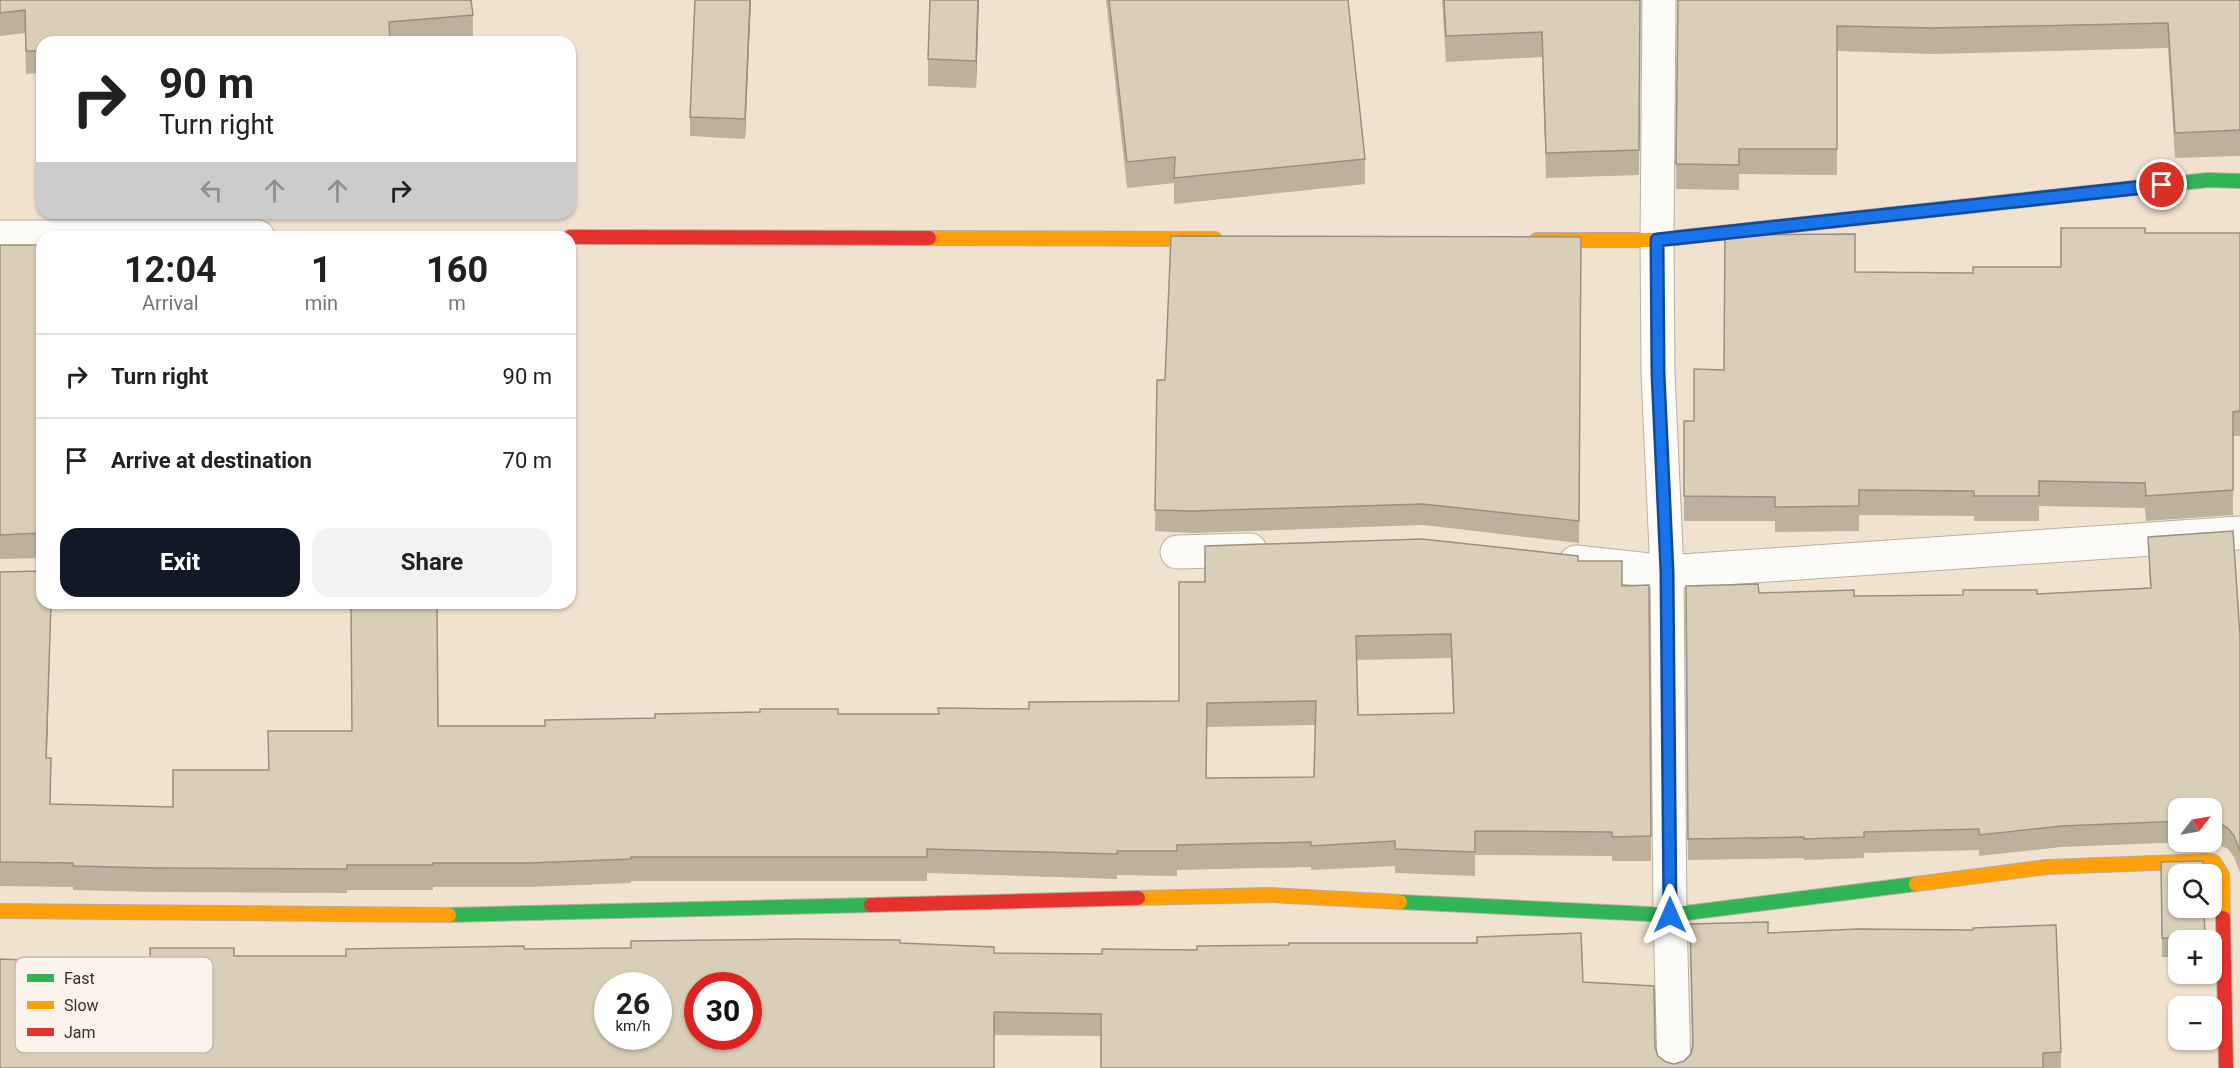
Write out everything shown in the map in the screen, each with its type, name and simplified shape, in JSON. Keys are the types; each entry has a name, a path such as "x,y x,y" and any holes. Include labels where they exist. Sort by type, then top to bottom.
{"street":[{"path":"1659,0 1658,374 1667,572 1670,915 1674,1068"},
{"path":"1525,240 1657,240 2208,180 2240,181"},
{"path":"0,237 36,237"},
{"path":"576,237 1227,239"},
{"path":"1551,559 1667,572 2240,533"},
{"path":"1177,552 1282,549"},
{"path":"0,911 440,915 1269,895 1670,915 2047,867 2214,862 2222,875 2226,1068"}],"building":[{"path":"0,0 471,0 473,15 389,22 390,36 36,36 36,51 26,51 25,10 0,13"},
{"path":"695,0 750,0 745,119 690,117"},
{"path":"930,0 978,0 976,61 928,59"},
{"path":"1109,0 1348,0 1365,159 1174,178 1175,157 1127,162"},
{"path":"1444,0 1640,0 1639,150 1546,153 1542,32 1446,36"},
{"path":"1678,0 2240,0 2240,130 2175,133 2168,23 1933,28 1837,26 1837,149 1739,149 1739,165 1676,164"},
{"path":"2061,228 2145,228 2145,233 2240,233 2240,411 2233,412 2233,490 2146,496 2145,483 2039,481 2039,496 1974,496 1974,491 1859,490 1859,506 1775,507 1775,497 1684,496 1684,421 1694,421 1694,369 1724,370 1725,235 1855,234 1855,272 1973,273 1973,267 2061,267"},
{"path":"1171,236 1581,237 1579,521 1423,504 1193,511 1155,510 1157,380 1165,380"},
{"path":"0,245 36,245 36,533 0,535"},
{"path":"2233,531 2240,636 2240,851 2234,836 2222,825 2222,798 2168,798 2168,822 2061,826 1979,835 1979,829 1864,832 1864,837 1688,839 1686,586 1758,584 1759,593 1854,590 1854,596 1963,595 1963,590 2037,590 2037,594 2151,588 2148,537"},
{"path":"1422,539 1578,556 1578,561 1622,561 1622,586 1649,585 1651,836 1612,837 1612,832 1475,831 1475,852 1395,849 1395,841 1311,846 1311,842 1177,845 1177,851 1117,851 1117,854 927,849 927,857 631,857 631,859 528,863 347,865 347,869 156,868 73,866 73,863 0,862 0,572 36,571 36,609 51,609 46,758 51,758 50,804 173,807 173,770 269,770 268,731 352,731 351,609 437,609 438,726 545,726 545,720 655,718 655,714 760,712 760,709 838,709 838,714 939,714 938,708 1029,709 1029,702 1179,701 1179,582 1205,582 1205,546","holes":["1451,634 1454,713 1358,715 1356,636","1316,701 1314,777 1206,778 1207,703"]},
{"path":"2203,861 2203,864 2168,864 2168,918 2204,918 2205,930 2168,930 2168,938 2162,938 2161,862"},
{"path":"1768,922 1768,933 1857,929 1973,930 1973,928 2056,925 2061,1052 2043,1053 2043,1068 1101,1068 1101,1014 994,1012 994,1068 0,1068 0,959 15,960 15,1053 213,1053 213,957 150,957 150,948 234,948 234,956 346,956 346,949 524,946 524,949 631,948 631,941 798,939 900,940 900,943 994,947 994,953 1102,954 1102,949 1197,950 1197,946 1289,945 1289,943 1477,943 1477,937 1581,933 1583,982 1654,986 1655,1047 1658,1056 1674,1064 1684,1061 1691,1054 1693,1045 1690,924"}],"traffic: fast":[{"path":"1840,220 2208,180 2240,181"},
{"path":"1400,902 1670,915 1916,884"},
{"path":"449,915 871,905"}],"traffic: slow":[{"path":"1537,240 1657,240 1840,220"},
{"path":"929,238 1215,239"},
{"path":"1916,884 2047,867 2207,861 2214,862 2222,875 2223,918"},
{"path":"1138,898 1269,895 1400,902"},
{"path":"0,911 449,915"}],"traffic: jam":[{"path":"576,237 929,238"},
{"path":"871,905 1138,898"},
{"path":"2223,918 2226,1068"}],"route":[{"path":"1670,915 1667,572 1658,374 1657,240 2162,185"}]}
